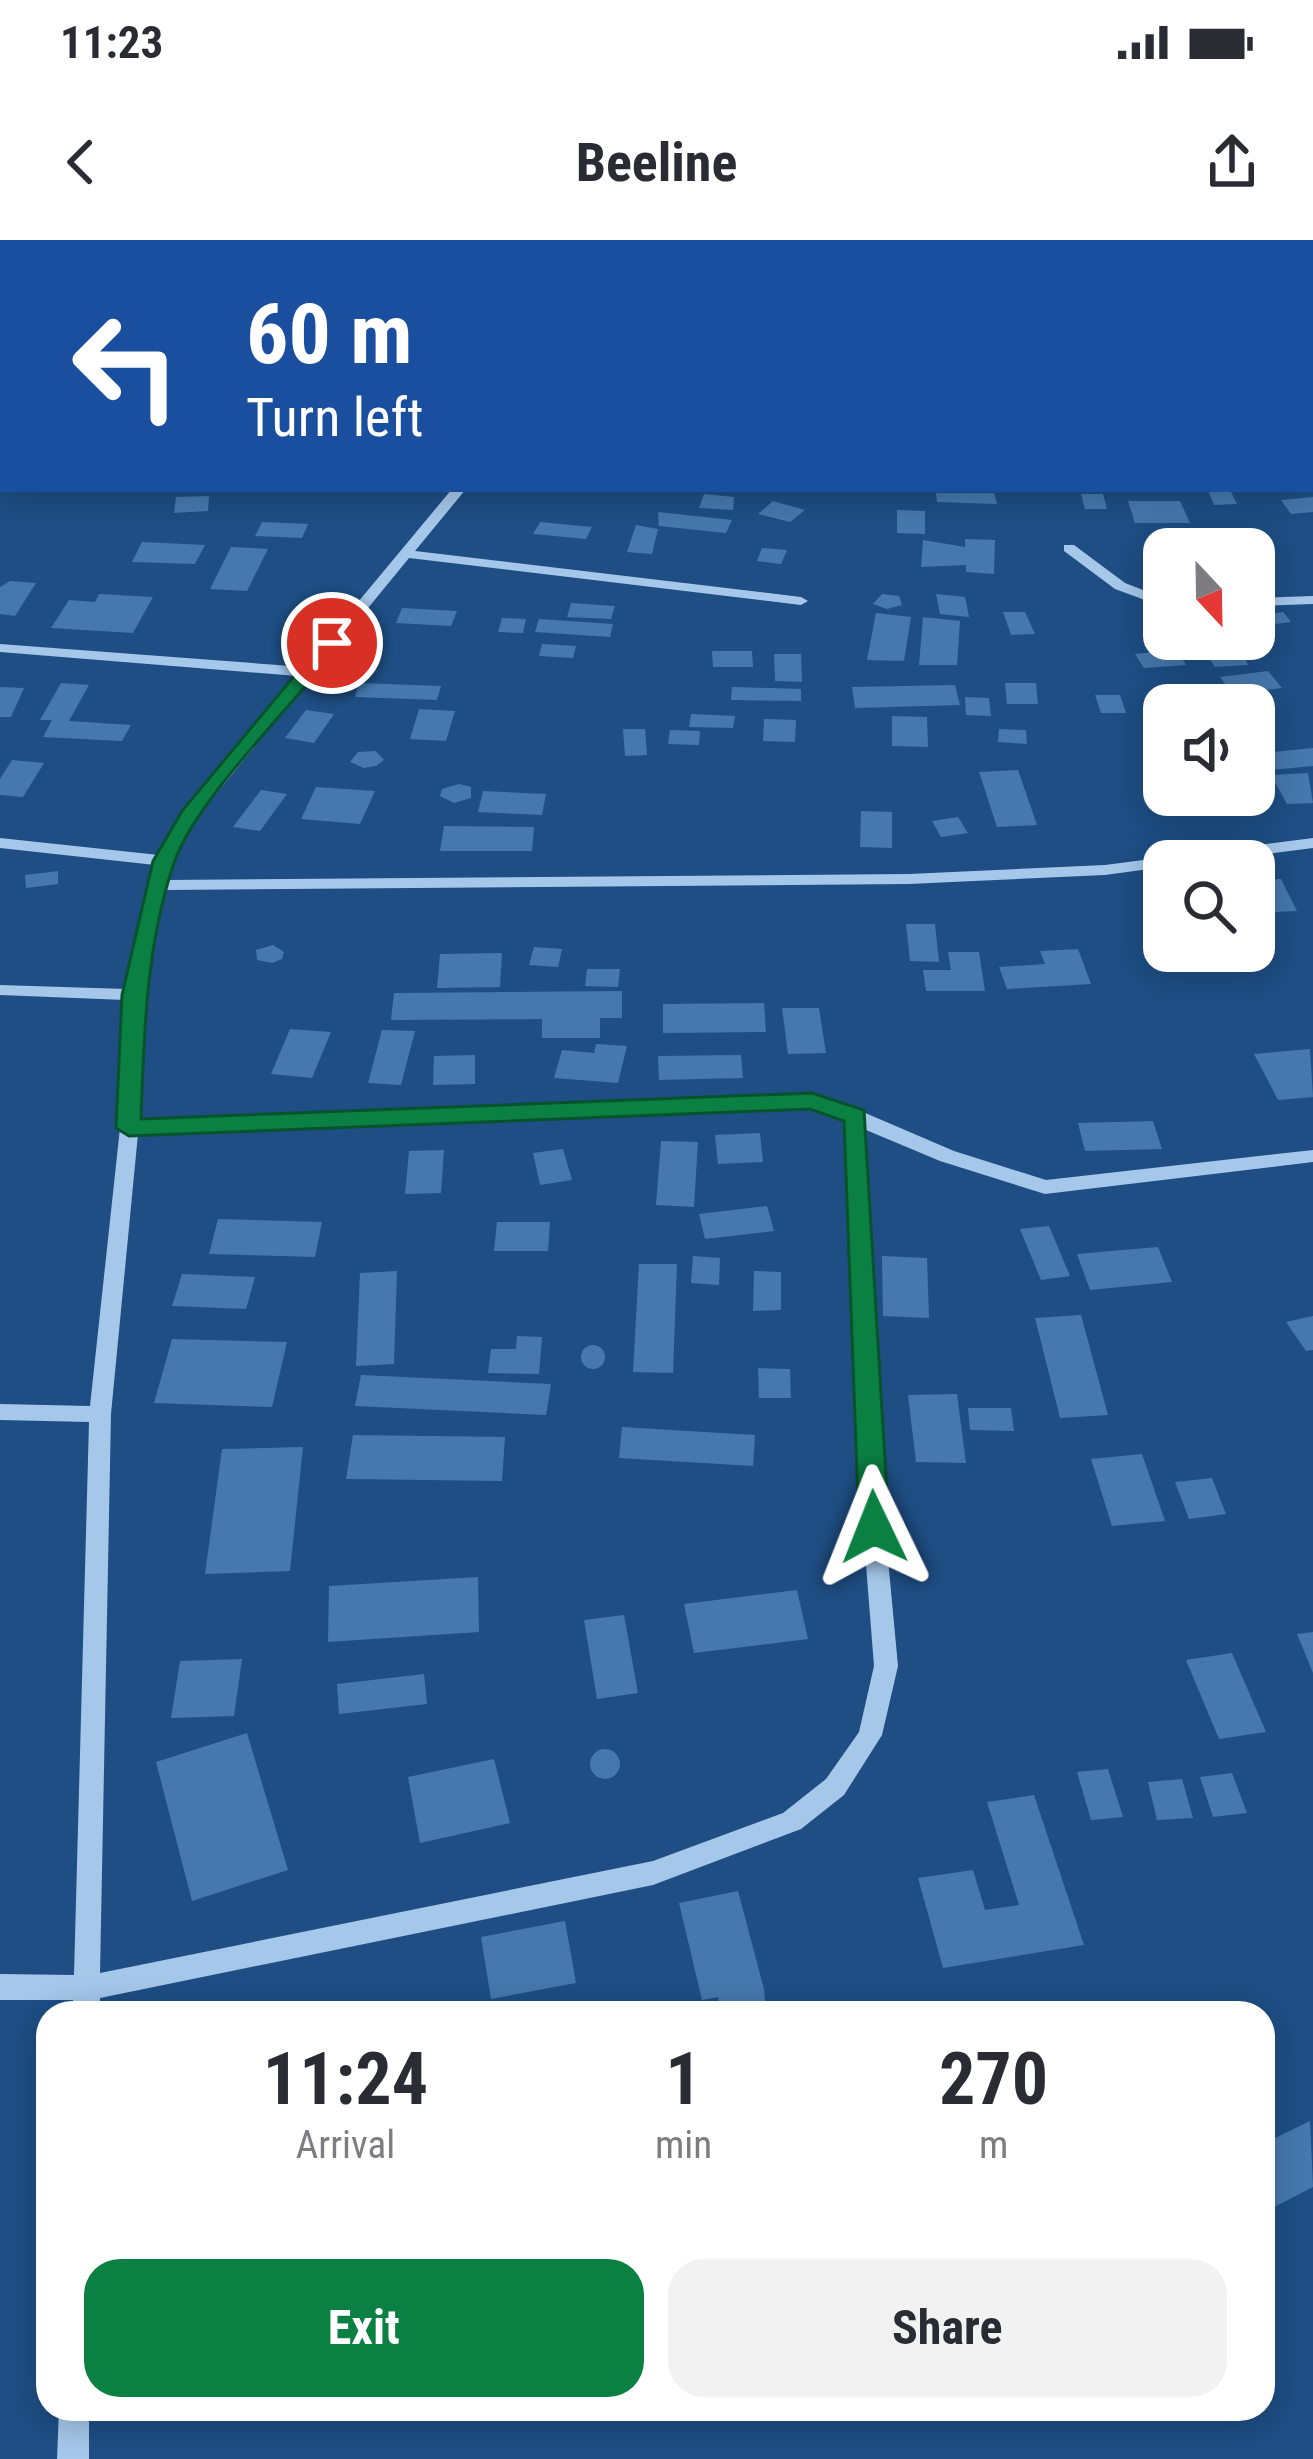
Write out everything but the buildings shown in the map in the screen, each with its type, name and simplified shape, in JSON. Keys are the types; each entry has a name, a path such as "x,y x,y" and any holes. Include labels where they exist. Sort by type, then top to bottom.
{"street":[{"path":"86,2001 100,1414 129,1128 134,995 164,861 190,815 457,492"},
{"path":"1069,548 1120,586 1143,595"},
{"path":"406,554 801,601"},
{"path":"1275,601 1313,600"},
{"path":"0,648 307,672"},
{"path":"0,843 164,861"},
{"path":"1275,848 1313,843"},
{"path":"160,885 909,879 1143,863"},
{"path":"0,991 134,995"},
{"path":"129,1128 812,1101 947,1156 1046,1187 1313,1156"},
{"path":"0,1987 86,2001 653,1873 792,1821 835,1787 870,1735 886,1666 874,1527 856,1116"},
{"path":"0,1412 100,1414"},
{"path":"73,2459 74,2421"}],"route":[{"path":"332,643 190,815 164,861 134,995 129,1128 812,1101 856,1116 874,1527"}]}
